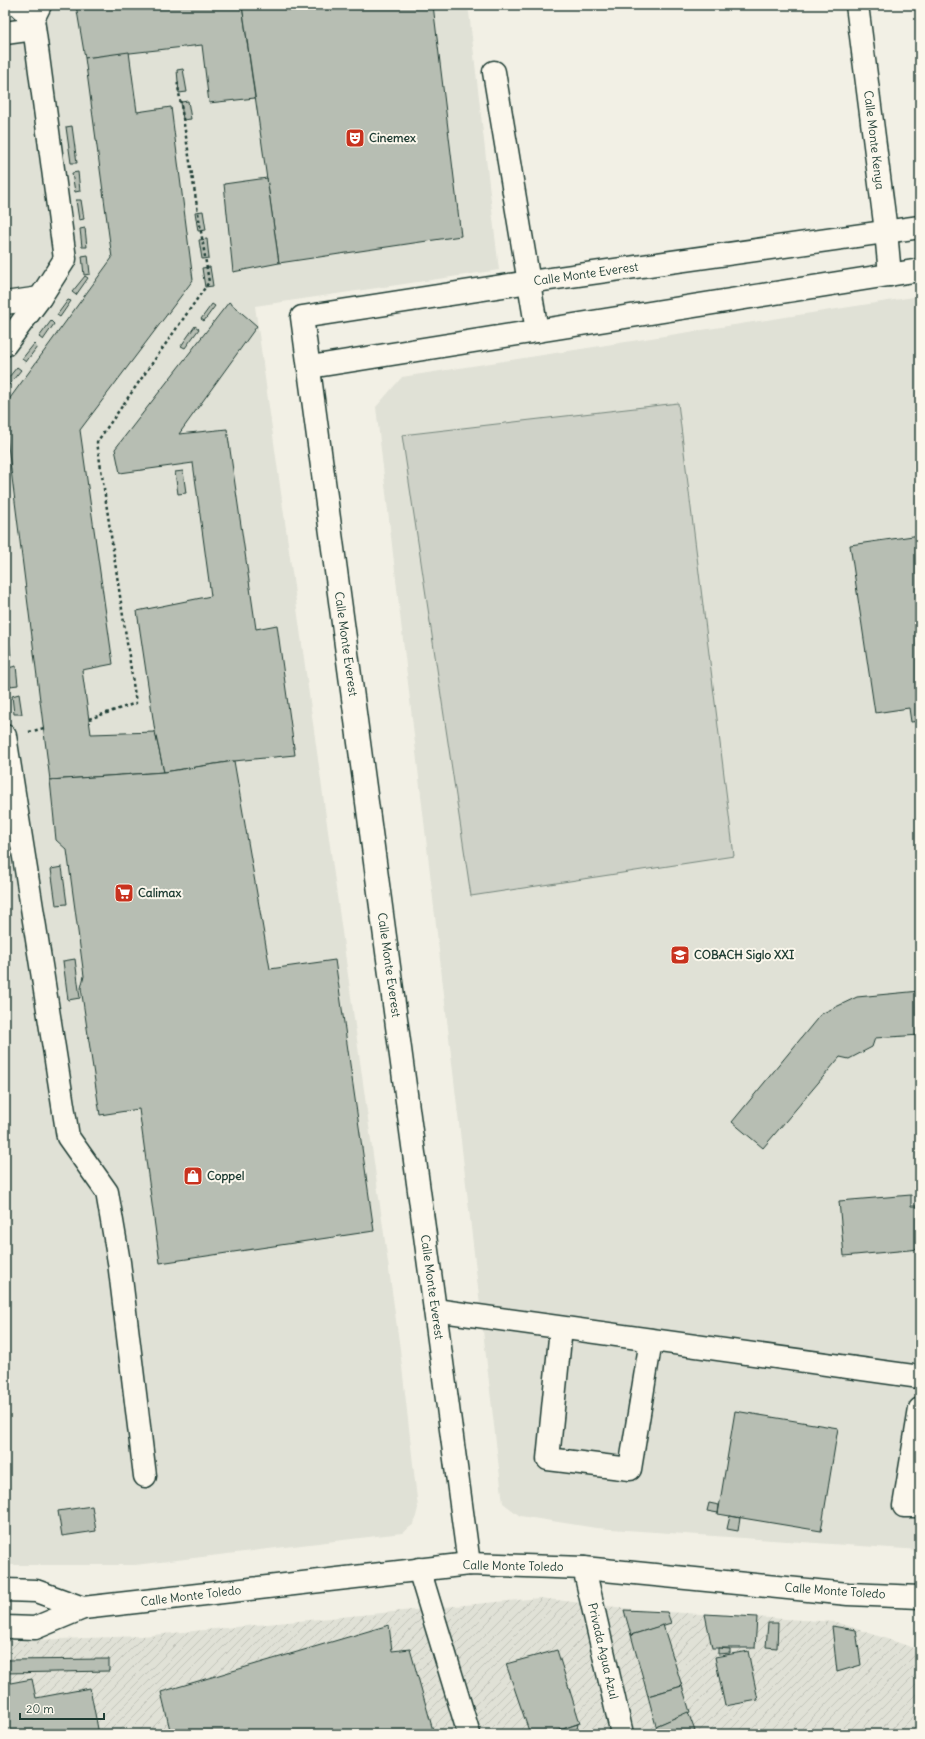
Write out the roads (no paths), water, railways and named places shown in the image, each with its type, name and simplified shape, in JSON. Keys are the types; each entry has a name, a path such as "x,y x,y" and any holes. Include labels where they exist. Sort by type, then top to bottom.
{"street":[{"name":"Calle Monte Kenya","path":"857,5 886,231 890,275"},
{"path":"5,33 31,14 65,259 40,298 5,344"},
{"path":"494,72 538,331"},
{"name":"Calle Monte Everest","path":"469,1564 310,367 302,317 529,282 920,227"},
{"path":"310,367 920,270"},
{"path":"5,303 40,298"},
{"path":"5,736 68,1137 108,1192 119,1262 145,1476"},
{"path":"435,1310 920,1377"},
{"path":"561,1328 548,1460 630,1469 651,1340"},
{"path":"920,1410 904,1506 920,1506"},
{"name":"Calle Monte Toledo","path":"5,1627 35,1628 83,1608 469,1564 584,1568 848,1594 920,1597"},
{"name":"Privada Agua Azul","path":"584,1568 622,1734"},
{"path":"419,1569 469,1734"},
{"name":"Calle Monte Toledo","path":"5,1590 36,1591 83,1608"}],"place":[{"name":"Cinemex","path":"355,138"},
{"name":"Calimax","path":"124,893"},
{"name":"COBACH Siglo XXI","path":"680,955"},
{"name":"Coppel","path":"193,1176"}]}
